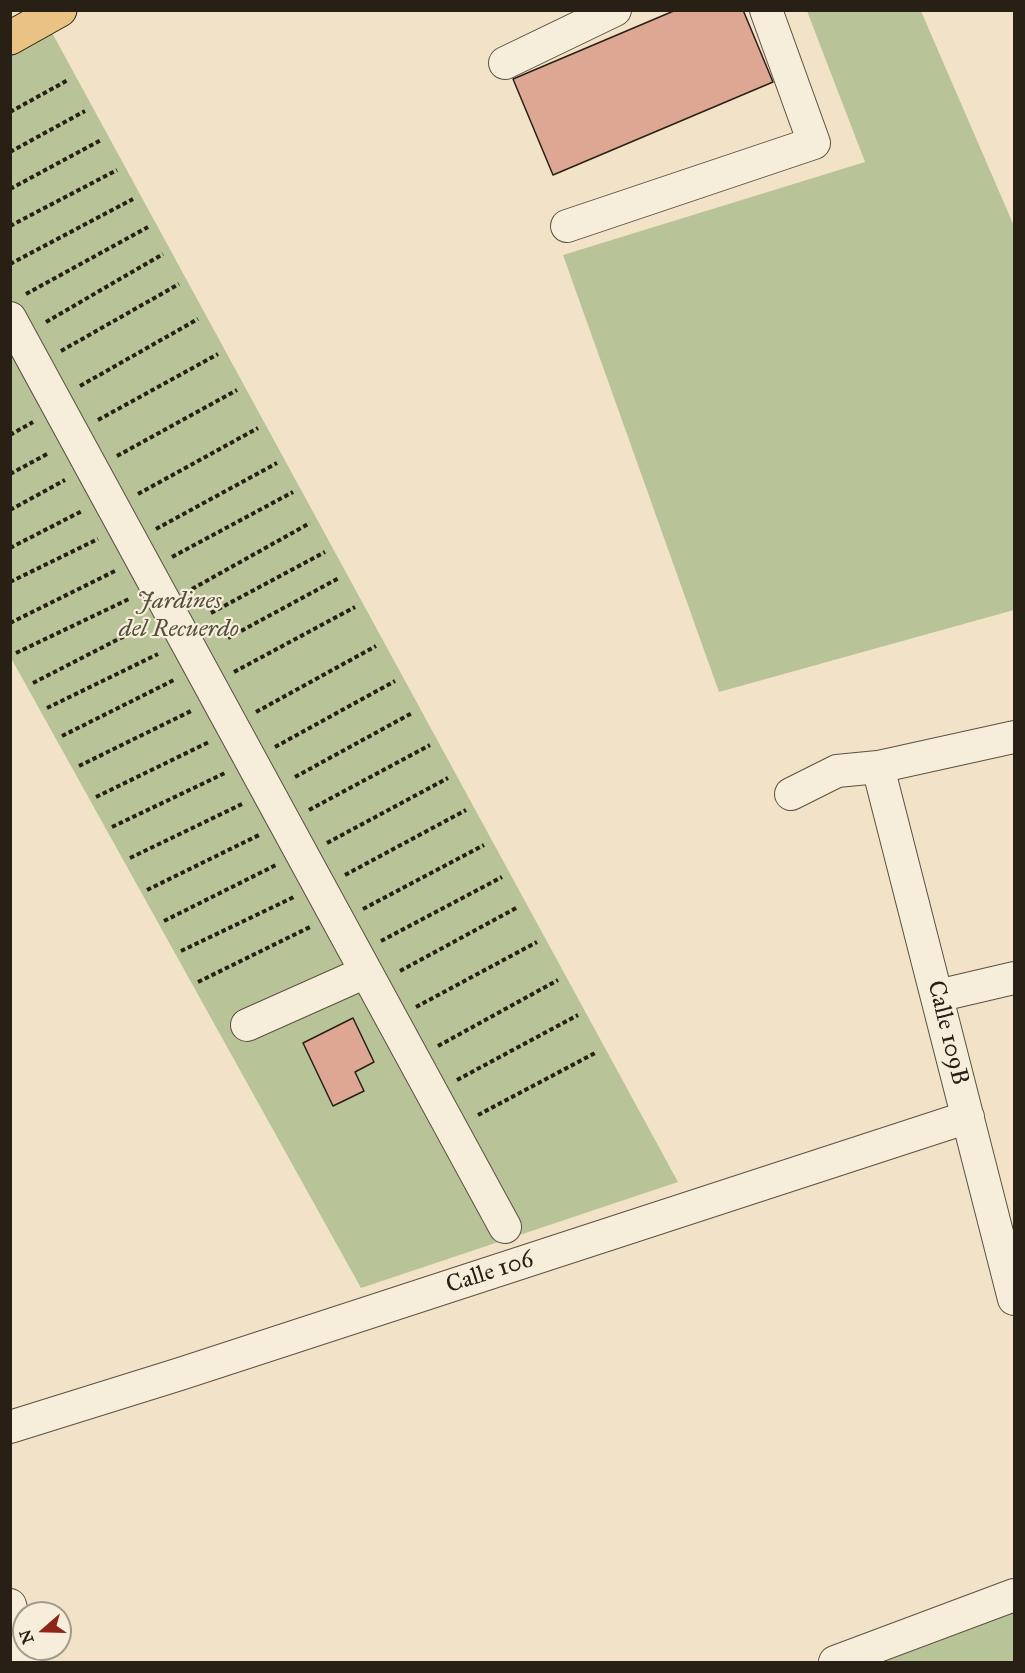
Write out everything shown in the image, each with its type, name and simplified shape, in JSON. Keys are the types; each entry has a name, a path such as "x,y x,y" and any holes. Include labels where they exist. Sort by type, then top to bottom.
{"main road":[{"path":"10,38 60,10"}],"street":[{"path":"506,63 615,10"},
{"path":"567,226 814,143 766,10"},
{"path":"18,306 378,964 505,1227"},
{"path":"791,794 837,771 878,767 1014,737"},
{"name":"Calle 109B","path":"878,767 968,1117 1009,1254 1014,1299"},
{"path":"247,1025 378,964"},
{"path":"937,996 1014,978"},
{"name":"Calle 106","path":"10,1427 180,1374 968,1117"},
{"path":"835,1662 1014,1594"},
{"path":"10,1605 26,1662"}],"path":[{"path":"10,112 68,80"},
{"path":"10,152 85,111"},
{"path":"10,189 101,140"},
{"path":"10,226 117,170"},
{"path":"10,264 133,198"},
{"path":"18,306 148,227"},
{"path":"42,324 163,255"},
{"path":"58,352 179,284"},
{"path":"77,388 198,319"},
{"path":"95,422 218,354"},
{"path":"114,458 237,390"},
{"path":"10,435 36,421"},
{"path":"135,496 258,428"},
{"path":"10,474 51,452"},
{"path":"153,531 277,463"},
{"path":"10,510 66,480"},
{"path":"168,559 293,492"},
{"path":"10,549 92,506"},
{"path":"186,592 310,523"},
{"path":"10,582 107,534"},
{"path":"212,613 325,552"},
{"path":"10,623 125,566"},
{"path":"228,638 339,578"},
{"path":"16,652 129,598"},
{"path":"230,674 355,607"},
{"path":"33,683 154,621"},
{"path":"252,714 376,646"},
{"path":"47,708 158,654"},
{"path":"62,736 179,678"},
{"path":"271,750 395,681"},
{"path":"79,766 200,706"},
{"path":"288,781 412,713"},
{"path":"96,797 218,738"},
{"path":"304,812 430,745"},
{"path":"112,827 234,769"},
{"path":"322,846 448,778"},
{"path":"130,858 250,800"},
{"path":"340,879 466,810"},
{"path":"147,890 267,831"},
{"path":"358,912 484,844"},
{"path":"164,921 284,861"},
{"path":"378,964 502,877"},
{"path":"181,951 301,893"},
{"path":"378,964 518,907"},
{"path":"198,982 318,924"},
{"path":"410,1010 537,942"},
{"path":"431,1049 558,980"},
{"path":"450,1084 578,1016"},
{"path":"469,1119 597,1052"}],"green space":[{"path":"807,11 921,11 1014,226 1014,610 719,692 563,255 865,162"},
{"name":"Jardines del Recuerdo","path":"50,29 678,1182 361,1288 11,658 10,51"},
{"path":"1014,1602 1014,1662 854,1662"}],"building":[{"path":"676,10 743,10 773,82 553,175 513,79"},
{"path":"353,1018 374,1062 355,1072 364,1091 333,1106 303,1043"}]}
